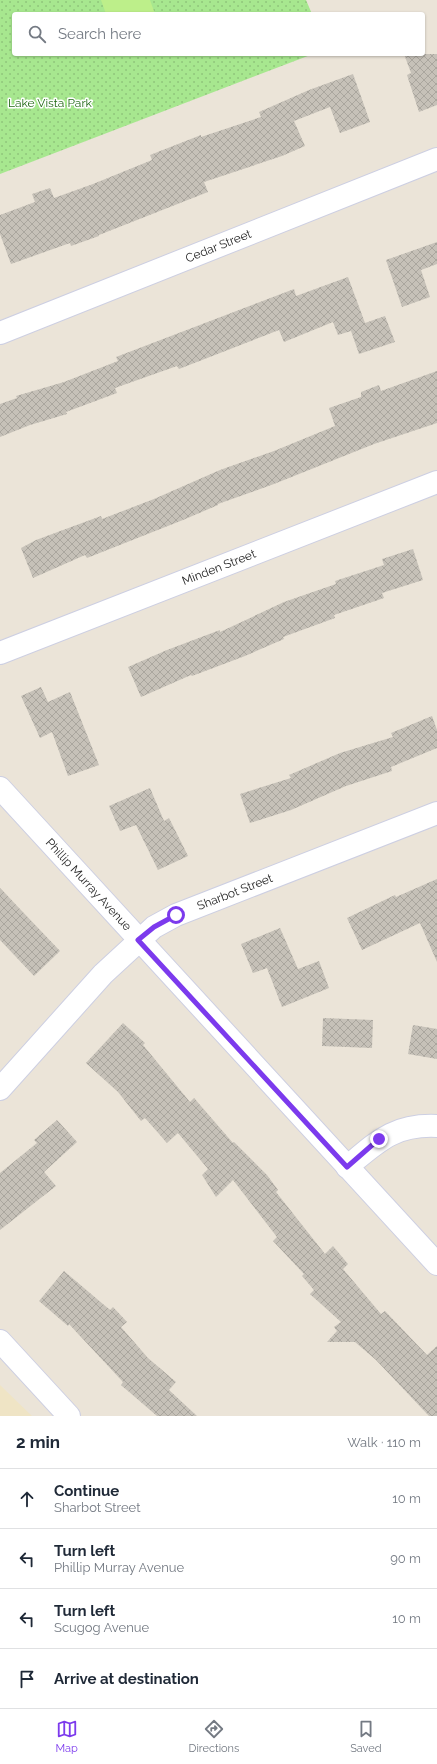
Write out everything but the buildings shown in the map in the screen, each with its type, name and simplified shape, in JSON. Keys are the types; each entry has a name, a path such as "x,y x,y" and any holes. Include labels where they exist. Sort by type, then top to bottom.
{"street":[{"name":"Cedar Street","path":"0,333 437,159"},
{"name":"Minden Street","path":"0,653 437,482"},
{"name":"Phillip Murray Avenue","path":"0,788 437,1264"},
{"name":"Sharbot Street","path":"0,1089 103,974 138,940 154,927 176,915 437,813"},
{"path":"347,1167 379,1139 405,1129 437,1126"},
{"path":"0,1341 69,1416"}],"shaded area":[{"path":"0,1385 32,1416 0,1416"}],"green space":[{"name":"Lake Vista Park","path":"0,0 306,0 311,12 12,12 12,56 308,56 0,174"},
{"path":"101,0 150,0 154,12 105,12"}],"route":[{"path":"176,915 154,927 138,940 347,1167 379,1139"}]}
